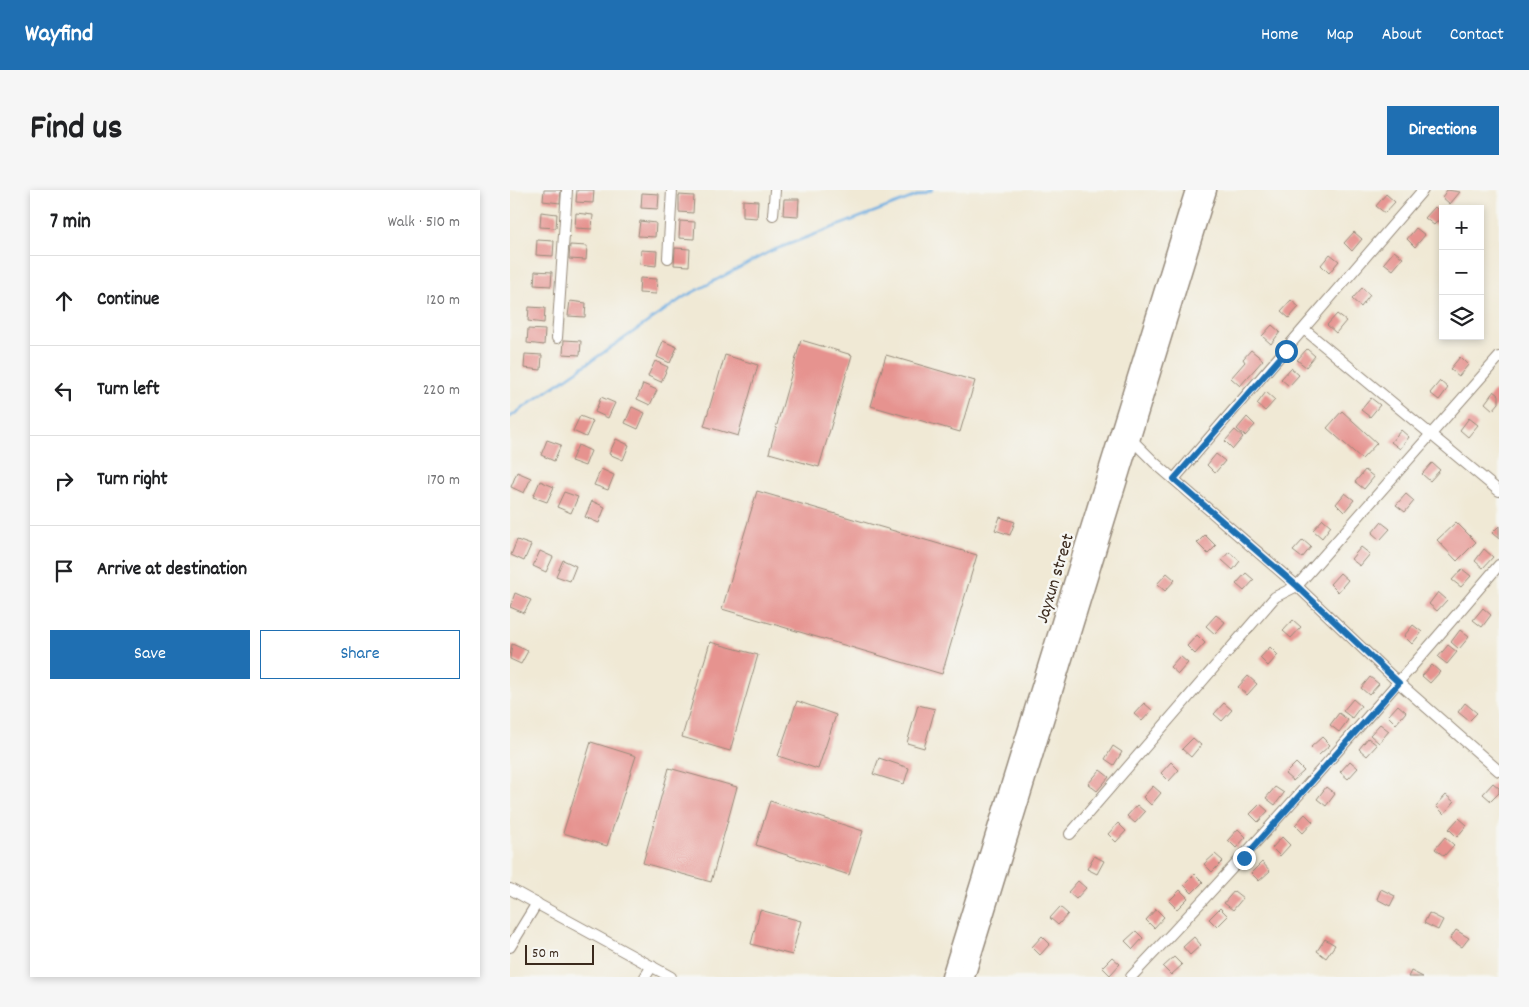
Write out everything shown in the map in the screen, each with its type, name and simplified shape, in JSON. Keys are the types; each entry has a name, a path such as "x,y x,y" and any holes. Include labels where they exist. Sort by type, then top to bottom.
{"highway":[{"name":"Jayxun street","path":"950,977 1194,190"},
{"name":"Jayxun street","path":"966,977 1208,190"}],"street":[{"path":"557,338 567,190"},
{"path":"668,258 672,190"},
{"path":"773,215 775,190"},
{"path":"1174,479 1305,330 1423,190"},
{"path":"1305,330 1499,491"},
{"path":"1070,834 1275,596 1297,586 1499,357"},
{"path":"1132,440 1297,586 1399,683 1499,771"},
{"path":"1131,977 1244,858 1399,683 1499,565"},
{"path":"510,889 671,977"},
{"path":"510,947 537,903"},
{"path":"646,977 652,966"}],"building":[{"path":"544,190 561,190 560,203 543,201"},
{"path":"577,190 594,190 593,203 576,202"},
{"path":"1447,190 1460,192 1450,204 1442,197"},
{"path":"642,193 659,194 658,209 641,208"},
{"path":"1386,194 1395,202 1385,213 1376,206"},
{"path":"679,195 694,196 693,213 679,212"},
{"path":"784,199 799,199 798,216 783,215"},
{"path":"743,200 758,201 757,218 743,217"},
{"path":"1435,207 1439,211 1439,219 1434,225 1425,218"},
{"path":"541,212 557,214 556,228 540,227"},
{"path":"576,213 593,215 592,229 575,228"},
{"path":"640,221 656,223 655,237 638,236"},
{"path":"680,221 695,222 694,239 679,238"},
{"path":"1416,228 1425,235 1415,247 1407,239"},
{"path":"1354,232 1362,239 1352,251 1344,243"},
{"path":"537,240 554,241 553,256 536,255"},
{"path":"570,245 587,246 586,260 569,259"},
{"path":"675,248 690,249 689,266 674,265"},
{"path":"641,250 657,251 656,266 640,264"},
{"path":"1394,251 1403,258 1393,270 1384,263"},
{"path":"1330,254 1339,261 1329,273 1321,265"},
{"path":"535,271 552,272 551,286 534,285"},
{"path":"640,278 657,279 656,294 639,293"},
{"path":"1362,288 1370,295 1361,307 1352,299"},
{"path":"1291,300 1299,307 1289,318 1281,311"},
{"path":"570,301 586,303 585,317 568,316"},
{"path":"529,307 545,308 544,323 528,321"},
{"path":"1337,314 1346,321 1336,333 1327,325"},
{"path":"1272,325 1280,332 1271,344 1262,336"},
{"path":"528,329 545,330 544,345 527,343"},
{"path":"564,340 581,341 580,355 563,354"},
{"path":"801,340 852,355 819,467 769,453"},
{"path":"663,341 677,347 670,363 657,357"},
{"path":"1307,349 1315,356 1306,367 1297,360"},
{"path":"1251,350 1263,360 1240,386 1231,378 1245,362 1243,359"},
{"path":"525,354 542,355 541,370 524,368"},
{"path":"725,355 758,365 738,436 704,426"},
{"path":"886,355 975,381 960,432 871,406"},
{"path":"1460,357 1468,365 1459,376 1450,369"},
{"path":"655,361 668,367 661,382 648,376"},
{"path":"1291,368 1299,375 1289,386 1281,379"},
{"path":"1440,381 1448,388 1439,400 1430,393"},
{"path":"643,384 657,390 650,405 637,399"},
{"path":"1494,391 1499,395 1499,403 1493,410 1485,403"},
{"path":"1266,392 1275,400 1265,411 1257,404"},
{"path":"601,397 615,403 608,418 595,412"},
{"path":"1371,398 1380,405 1370,417 1361,410"},
{"path":"632,407 645,413 638,429 625,423"},
{"path":"1342,411 1377,443 1362,459 1327,428"},
{"path":"580,416 593,421 586,437 573,431"},
{"path":"1247,417 1255,425 1245,436 1237,429"},
{"path":"1469,418 1478,425 1468,437 1460,430"},
{"path":"1235,430 1243,437 1233,449 1225,441"},
{"path":"1401,430 1409,437 1400,449 1391,442"},
{"path":"616,439 629,445 623,460 609,454"},
{"path":"547,440 561,445 554,461 541,455"},
{"path":"578,445 591,451 585,466 571,461"},
{"path":"1216,454 1225,461 1215,473 1207,465"},
{"path":"1432,463 1440,470 1430,481 1422,474"},
{"path":"601,469 614,475 608,490 594,485"},
{"path":"1365,470 1374,477 1364,489 1355,482"},
{"path":"517,472 531,478 524,493 511,487"},
{"path":"540,481 554,487 547,502 533,497"},
{"path":"757,491 977,555 942,674 722,609"},
{"path":"564,492 578,497 571,513 557,507"},
{"path":"1345,493 1354,500 1344,512 1336,504"},
{"path":"1406,494 1414,501 1405,512 1396,505"},
{"path":"592,501 605,507 599,523 585,517"},
{"path":"1000,517 1015,522 1010,535 995,530"},
{"path":"1323,519 1331,526 1322,538 1313,530"},
{"path":"1381,522 1390,529 1380,540 1372,533"},
{"path":"1456,522 1476,542 1457,561 1437,540"},
{"path":"1499,526 1499,539 1492,533"},
{"path":"1205,535 1216,546 1208,554 1197,543"},
{"path":"517,540 531,545 524,561 511,555"},
{"path":"1303,540 1311,547 1302,558 1293,551"},
{"path":"1361,547 1370,554 1360,566 1351,559"},
{"path":"1484,549 1493,557 1483,568 1475,561"},
{"path":"540,551 553,557 546,572 533,566"},
{"path":"1229,552 1240,561 1233,570 1222,560"},
{"path":"563,560 576,566 570,581 556,576"},
{"path":"1462,569 1471,576 1461,587 1452,580"},
{"path":"1167,573 1175,580 1165,591 1157,584"},
{"path":"1246,573 1254,580 1244,591 1236,584"},
{"path":"1340,573 1348,580 1338,592 1330,584"},
{"path":"1438,592 1447,600 1437,611 1429,604"},
{"path":"515,593 531,600 524,613 510,607"},
{"path":"1483,608 1491,615 1482,627 1473,620"},
{"path":"1216,615 1225,622 1215,634 1206,626"},
{"path":"1293,620 1301,627 1291,638 1283,631"},
{"path":"1413,625 1422,632 1412,644 1404,636"},
{"path":"1460,630 1469,637 1459,649 1451,642"},
{"path":"1197,635 1205,643 1195,654 1187,646"},
{"path":"710,642 758,655 730,751 682,737"},
{"path":"512,644 528,651 521,664 510,659"},
{"path":"1448,645 1457,652 1447,664 1438,657"},
{"path":"1270,647 1278,655 1268,666 1260,658"},
{"path":"1180,656 1188,663 1178,674 1170,667"},
{"path":"1432,665 1440,672 1430,683 1422,676"},
{"path":"1248,676 1257,684 1247,695 1238,687"},
{"path":"1370,677 1379,684 1369,695 1361,688"},
{"path":"1353,699 1361,706 1352,718 1343,711"},
{"path":"797,701 836,715 818,769 778,756"},
{"path":"1144,703 1152,710 1142,721 1134,714"},
{"path":"1224,703 1232,710 1222,721 1214,714"},
{"path":"1465,703 1477,713 1469,721 1458,712"},
{"path":"918,705 935,709 924,748 907,743"},
{"path":"1398,705 1406,712 1396,724 1388,716"},
{"path":"1339,713 1348,720 1339,732 1330,725"},
{"path":"1380,724 1389,731 1379,743 1370,735"},
{"path":"1322,737 1330,745 1319,755 1311,747"},
{"path":"1193,738 1201,745 1191,757 1182,749"},
{"path":"1368,738 1377,745 1367,756 1359,749"},
{"path":"591,742 636,756 607,846 563,833"},
{"path":"1113,746 1122,752 1114,765 1105,759"},
{"path":"879,758 909,768 904,784 873,774"},
{"path":"1350,761 1358,768 1348,779 1340,772"},
{"path":"1171,762 1179,770 1169,781 1161,773"},
{"path":"1296,763 1304,771 1293,781 1285,774"},
{"path":"669,768 737,787 711,882 643,863"},
{"path":"1100,770 1109,777 1097,791 1088,784"},
{"path":"1493,783 1499,788 1499,793 1491,801 1483,794"},
{"path":"1153,786 1161,793 1151,805 1143,797"},
{"path":"1275,787 1284,793 1275,805 1266,798"},
{"path":"1326,787 1335,794 1326,806 1317,799"},
{"path":"1446,795 1454,802 1444,814 1436,806"},
{"path":"770,801 863,831 849,875 756,845"},
{"path":"1260,804 1268,811 1258,822 1250,814"},
{"path":"1137,805 1145,812 1135,823 1127,816"},
{"path":"1305,814 1313,822 1303,833 1295,825"},
{"path":"1459,818 1467,825 1457,837 1449,829"},
{"path":"1118,823 1126,831 1116,842 1108,834"},
{"path":"1238,829 1246,837 1236,848 1228,840"},
{"path":"1282,837 1290,845 1280,856 1272,848"},
{"path":"1445,837 1454,845 1444,856 1435,849"},
{"path":"1215,854 1223,861 1212,872 1204,864"},
{"path":"1094,856 1104,861 1097,874 1087,869"},
{"path":"1262,862 1270,871 1259,881 1251,873"},
{"path":"1195,874 1203,882 1192,893 1184,885"},
{"path":"1078,881 1086,888 1076,899 1068,892"},
{"path":"1381,889 1395,896 1390,906 1377,899"},
{"path":"1180,890 1188,898 1177,909 1169,901"},
{"path":"1234,891 1243,898 1233,910 1224,903"},
{"path":"1060,907 1068,914 1058,925 1050,918"},
{"path":"1220,908 1228,916 1217,927 1209,919"},
{"path":"1156,909 1164,917 1154,928 1146,920"},
{"path":"760,910 801,921 792,955 751,944"},
{"path":"1429,913 1443,920 1438,930 1424,923"},
{"path":"1456,930 1469,938 1462,947 1450,939"},
{"path":"1136,931 1143,938 1133,949 1125,941"},
{"path":"1042,936 1050,944 1040,955 1032,947"},
{"path":"1194,937 1201,945 1190,955 1183,947"},
{"path":"1325,939 1335,945 1326,958 1317,951"},
{"path":"1112,957 1120,964 1110,975 1102,967"},
{"path":"1174,957 1182,965 1171,975 1163,967"},
{"path":"1411,971 1423,977 1408,977"}],"waterway":[{"path":"510,417 684,297 771,251 932,190"}],"route":[{"path":"1244,858 1399,683 1297,586 1174,479 1286,351"}]}
